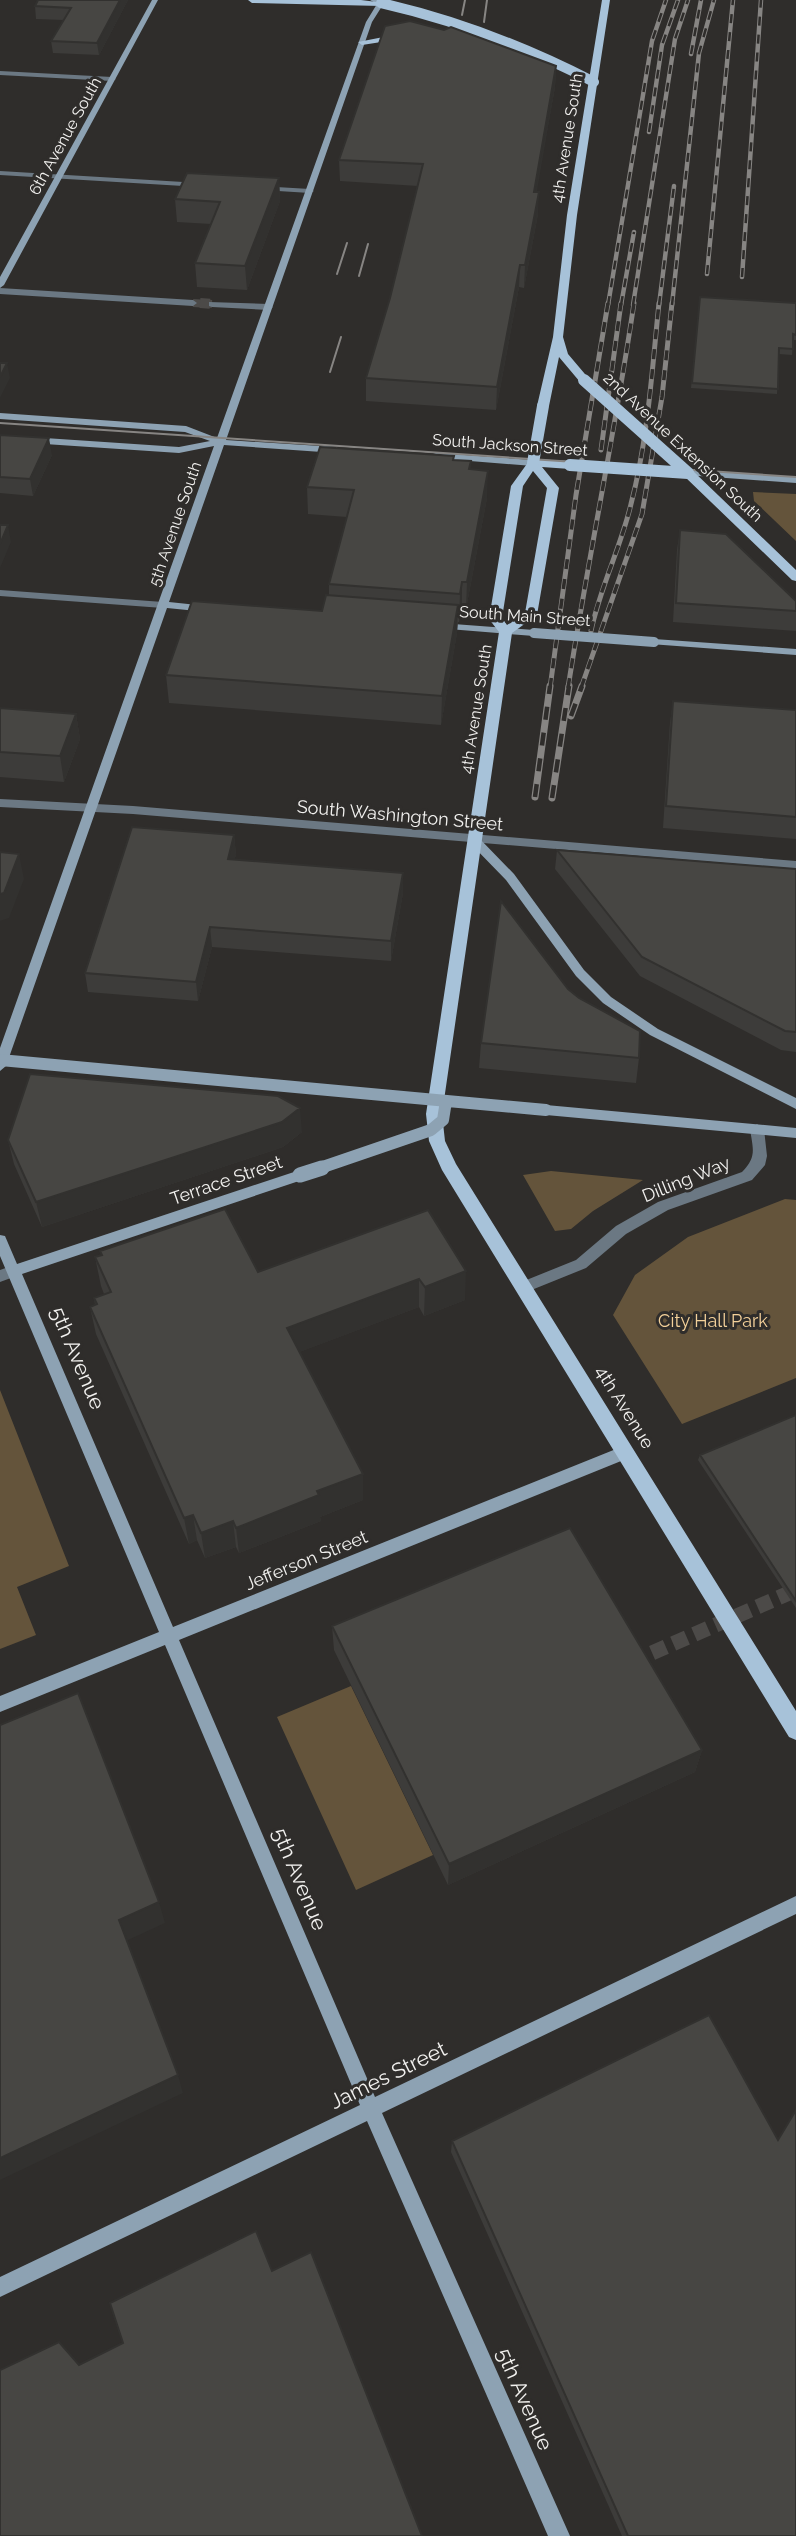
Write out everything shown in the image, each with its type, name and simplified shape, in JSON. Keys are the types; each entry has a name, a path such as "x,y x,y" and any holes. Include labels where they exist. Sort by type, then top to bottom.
{"main road":[{"name":"6th Avenue South","path":"0,285 155,0"},
{"path":"253,0 377,2 420,11 545,57 594,82"},
{"name":"4th Avenue South","path":"441,1101 474,840 506,631 495,619 517,486 533,463 558,337 572,215 606,0"},
{"path":"362,42 419,29 377,2"},
{"name":"5th Avenue South","path":"1,1061 377,2"},
{"path":"527,62 594,82"},
{"name":"2nd Avenue Extension South","path":"558,337 563,355 584,380 688,473 796,577"},
{"path":"0,416 186,429 221,442"},
{"path":"0,438 179,450 221,442 346,450"},
{"name":"South Jackson Street","path":"419,455 796,480"},
{"path":"506,631 531,615 553,488 533,463"},
{"path":"163,605 221,610"},
{"name":"South Main Street","path":"423,625 796,652"},
{"path":"474,840 510,877 580,973 607,1000 654,1032 796,1104"},
{"path":"1,1061 796,1133"},
{"name":"Terrace Street","path":"7,1274 431,1130 443,1120 441,1101"},
{"name":"4th Avenue","path":"441,1101 434,1127 442,1153 796,1730"},
{"name":"5th Avenue","path":"0,1240 7,1274 171,1637 371,2109 559,2536"},
{"name":"Jefferson Street","path":"0,1704 626,1452"},
{"name":"James Street","path":"0,2287 796,1905"}],"street":[{"path":"0,73 112,79"},
{"path":"0,173 209,185"},
{"path":"248,187 310,191"},
{"path":"0,291 193,303"},
{"path":"212,304 269,307"},
{"path":"0,593 163,605"},
{"name":"South Washington Street","path":"0,803 276,821 474,840 796,865"},
{"name":"Dilling Way","path":"524,1287 581,1264 621,1230 663,1206 747,1176 758,1165 760,1156 757,1129"}],"green space":[{"path":"753,492 796,494 796,541 754,501"},
{"path":"551,1171 643,1180 593,1211 571,1229 555,1231 523,1175"},
{"name":"City Hall Park","path":"785,1199 796,1200 796,1378 682,1424 613,1315 635,1275 688,1237"},
{"path":"0,1390 69,1566 17,1587 36,1635 0,1649"},
{"path":"351,1686 433,1855 356,1890 277,1717"}],"building":[{"path":"38,0 120,0 97,43 51,41 71,8 35,6"},
{"path":"410,21 444,30 451,27 556,66 534,192 539,192 525,265 520,265 497,387 366,378 390,298 423,164 339,160 385,26"},
{"path":"187,173 279,178 245,266 195,263 220,202 175,199"},
{"path":"700,297 796,303 793,349 779,348 778,389 692,383"},
{"path":"0,363 7,363 0,377"},
{"path":"0,435 49,438 30,479 0,477"},
{"path":"320,447 454,456 453,460 471,461 469,469 488,471 467,582 462,582 460,594 329,584 354,490 307,487"},
{"path":"0,525 8,525 0,544"},
{"path":"680,530 726,534 796,601 796,611 676,603"},
{"path":"326,595 458,605 442,696 166,675 192,601 322,611"},
{"path":"673,701 796,710 796,817 666,806"},
{"path":"0,708 76,714 60,756 0,752"},
{"path":"132,827 234,835 228,859 403,873 391,941 210,927 196,982 85,973"},
{"path":"557,850 796,869 796,1032 785,1031 642,957"},
{"path":"0,852 19,854 4,893 0,894"},
{"path":"501,901 568,989 579,998 640,1031 639,1058 481,1043"},
{"path":"30,1074 278,1096 300,1108 282,1122 36,1202 8,1140"},
{"path":"225,1209 258,1272 428,1210 466,1271 425,1287 419,1279 287,1328 363,1474 317,1491 319,1495 236,1528 233,1521 201,1533 193,1515 184,1518 90,1307 97,1304 94,1298 111,1292 95,1257 102,1255 100,1251"},
{"path":"796,1415 796,1601 700,1455"},
{"path":"570,1528 702,1750 449,1864 332,1626"},
{"path":"78,1693 159,1902 119,1920 178,2075 0,2158 0,1725"},
{"path":"709,2015 778,2140 796,2110 796,2536 628,2536 452,2141"},
{"path":"256,2231 272,2271 311,2252 422,2536 0,2536 0,2370 59,2342 79,2365 123,2343 110,2303"}],"tunnel":[{"path":"193,303 212,304 200,303"},
{"path":"631,1662 796,1590"}],"tram line":[{"path":"462,15 465,0"},
{"path":"484,22 487,0"},
{"path":"337,274 347,243"},
{"path":"359,276 368,244"},
{"path":"330,372 341,337"},
{"path":"0,423 796,477"}],"railway":[{"path":"608,305 652,41 666,0"},
{"path":"649,132 662,45 678,0"},
{"path":"633,305 675,39 688,0"},
{"path":"691,54 701,0"},
{"path":"672,305 699,53 714,0"},
{"path":"707,274 733,0"},
{"path":"742,277 761,0"},
{"path":"659,305 674,186"},
{"path":"621,305 634,232"},
{"path":"550,688 576,495 608,303"},
{"path":"601,450 621,303"},
{"path":"568,688 634,303"},
{"path":"591,631 627,520 642,455 659,303"},
{"path":"581,688 642,514 662,397 672,303"},
{"path":"535,797 550,686"},
{"path":"552,798 569,686"},
{"path":"571,716 582,686"}]}
